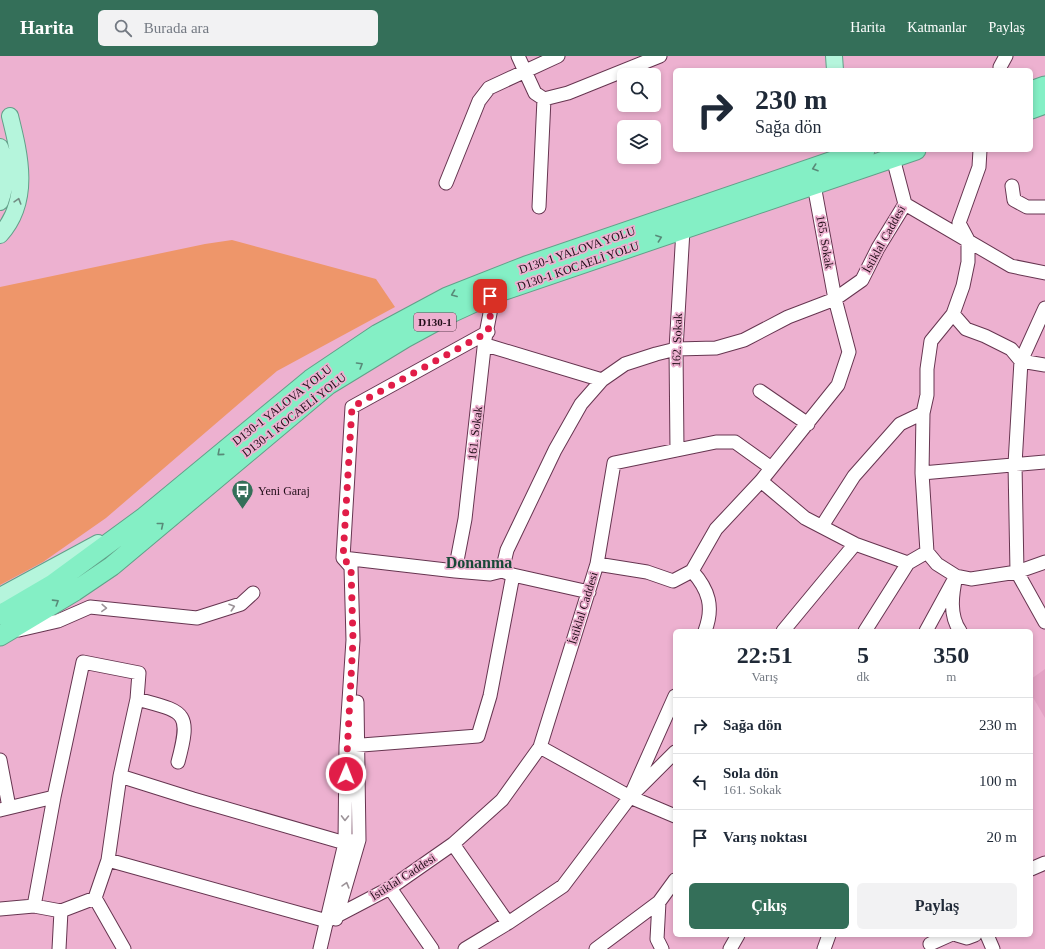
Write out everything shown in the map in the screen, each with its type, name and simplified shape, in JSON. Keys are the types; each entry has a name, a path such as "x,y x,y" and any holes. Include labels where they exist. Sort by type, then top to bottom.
{"highway":[{"path":"1033,90 1045,86"},
{"path":"1033,108 1045,104"},
{"name":"D130-1 YALOVA YOLU","path":"1,615 54,584 144,518 311,379 378,334 447,297 526,266 838,162 860,152"},
{"name":"D130-1 KOCAELİ YOLU","path":"0,636 112,566 328,385 405,338 453,312 490,296 814,185 838,162 893,158 910,152"}],"main road":[{"path":"834,56 835,68"},
{"path":"0,235 5,229 14,211 20,193 20,157 10,116"},
{"path":"0,147 6,168 5,189 0,202"},
{"path":"0,596 144,518"}],"street":[{"path":"518,56 524,72 535,93 544,99 568,94 660,56"},
{"path":"446,183 479,101 489,88 558,56"},
{"path":"539,207 544,99"},
{"path":"980,152 980,167 959,223 968,240 968,262 963,286 953,314 931,341 927,395 923,412 922,473 927,552 937,564 956,576 971,579 1016,572 1045,562"},
{"name":"İstiklal Caddesi","path":"351,746 478,736 490,696 507,573 507,550 555,450 581,404 602,380 625,364 676,349 716,348 744,340 788,318 835,299 862,280 878,248 905,204 893,158"},
{"name":"165. Sokak","path":"814,185 835,299"},
{"path":"1012,186 1014,200 1027,207 1045,207"},
{"path":"905,204 968,240 988,254 1011,266 1045,273"},
{"name":"162. Sokak","path":"677,450 676,349 683,230"},
{"name":"161. Sokak","path":"455,571 465,519 492,303 490,296"},
{"path":"705,629 710,608 704,584 692,571 716,529 760,481 770,467 808,424 838,385 849,352 835,299"},
{"path":"1045,308 1022,360 1015,464 1016,572 1045,622"},
{"path":"953,314 966,329 1011,348 1022,360 1045,365"},
{"path":"327,949 345,842 351,746 353,632 351,567 343,558 352,407 487,339 602,380"},
{"path":"760,391 808,424"},
{"path":"822,526 854,476 900,424 923,412"},
{"path":"597,564 614,463 716,442 735,442 770,467"},
{"path":"922,473 1045,462"},
{"path":"760,481 805,518 855,544 908,564"},
{"path":"785,629 855,544"},
{"path":"866,629 908,564 927,552"},
{"path":"343,558 455,571 490,574 507,573 589,592"},
{"name":"İstiklal Caddesi","path":"332,919 390,888 452,844 502,800 540,747 597,564 647,572 673,581 692,571"},
{"path":"927,629 956,576"},
{"path":"956,576 952,593 955,623 959,629"},
{"path":"0,636 22,629 58,621 90,607 197,618 241,604 254,593"},
{"path":"34,906 54,797 83,662 139,673 137,699 120,776 108,860 95,898 124,949"},
{"path":"137,699 174,709 184,720 185,735 178,762"},
{"path":"630,797 673,700"},
{"path":"320,949 359,840 351,746"},
{"path":"540,747 630,797 673,815"},
{"path":"466,949 563,886 630,797 673,754"},
{"path":"0,760 4,808 54,797"},
{"path":"120,776 193,799 345,842 359,840"},
{"path":"452,844 508,923"},
{"path":"108,860 332,919"},
{"path":"1033,868 1045,863"},
{"path":"596,949 659,902 673,883"},
{"path":"390,888 432,949"},
{"path":"0,909 34,906 61,911 95,898"},
{"path":"657,946 659,902"},
{"path":"59,949 61,911"},
{"path":"730,949 737,937"},
{"path":"824,949 827,937"},
{"path":"932,943 946,937"},
{"path":"988,937 993,949"}],"shaded area":[{"path":"232,240 376,279 395,307 277,371 106,518 43,562 0,585 0,287 205,244"},
{"path":"1045,669 1045,718 1033,697 1033,678"}],"place":[{"name":"Yeni Garaj","path":"243,510"}],"district":[{"name":"Donanma","path":"479,562"}],"route":[{"path":"346,774 346,746 353,640 351,567 343,558 352,407 488,332 489,312 492,303 490,296"}]}
